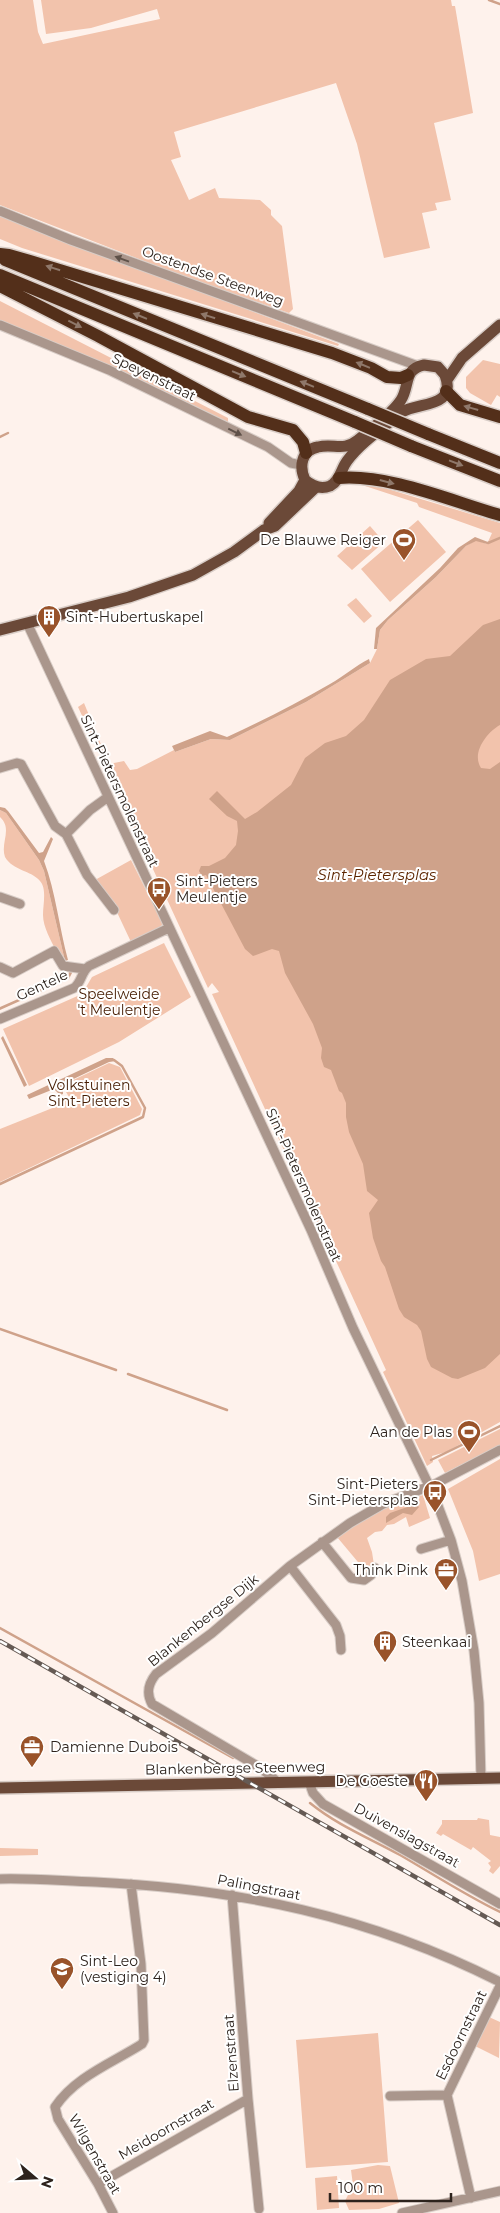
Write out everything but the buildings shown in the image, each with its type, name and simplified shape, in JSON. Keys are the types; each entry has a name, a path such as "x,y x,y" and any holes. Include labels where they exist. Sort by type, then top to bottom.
{"highway":[{"path":"0,254 9,254 30,260 332,353 387,377 394,378 408,375"},
{"path":"0,258 500,463"},
{"path":"0,275 500,481"},
{"path":"0,286 98,336 248,417 293,430 303,442 306,453"},
{"path":"447,386 460,404 500,417"},
{"path":"339,478 358,476 383,480 500,515"}],"main road":[{"name":"Oostendse Steenweg","path":"418,366 424,364 438,367 462,358 500,325"},
{"name":"Oostendse Steenweg","path":"339,478 346,461 402,412 410,408 436,403 444,396 447,386 462,358"},
{"path":"339,478 330,486 316,487 305,480 296,464 306,453 318,446 344,447 356,441 397,406 405,391 408,375 418,366"},
{"path":"438,367 442,371 447,386"},
{"path":"264,530 270,521 299,491 305,480"},
{"path":"0,630 129,597 173,583 212,566 264,530 283,520 316,487"},
{"name":"Blankenbergse Steenweg","path":"0,1788 500,1778"}],"street":[{"name":"Oostendse Steenweg","path":"0,211 71,240 418,366"},
{"name":"Speyenstraat","path":"0,325 109,370 268,447 296,464"},
{"name":"Sint-Pietersmolenstraat","path":"28,623 311,1230 361,1346 428,1486 451,1540 462,1581 475,1660 479,1703 481,1779"},
{"path":"0,768 17,763 21,764 55,826 66,834 87,876 114,910"},
{"path":"66,834 90,810 108,797"},
{"path":"0,897 20,904"},
{"name":"Gentele","path":"0,1019 74,988 85,969 169,928"},
{"path":"0,967 13,972 54,952 63,966 85,969"},
{"name":"Blankenbergse Dijk","path":"278,1782 259,1767 152,1704 148,1697 150,1682 156,1674 212,1633 290,1566 350,1522 383,1504 428,1486 500,1450"},
{"path":"421,1549 451,1540"},
{"path":"322,1542 351,1578 364,1580 371,1575 375,1568"},
{"path":"290,1566 336,1625 340,1636 341,1650"},
{"name":"Duivenslagstraat","path":"309,1782 313,1793 323,1804 500,1904"},
{"name":"Palingstraat","path":"0,1879 185,1888 262,1900 326,1914 376,1929 459,1962 500,1982"},
{"name":"Wilgenstraat","path":"113,2213 98,2184 58,2119 56,2108 61,2098 75,2086 142,2044 144,2040 140,1964 131,1884"},
{"name":"Elzenstraat","path":"232,1895 259,2212"},
{"name":"Esdoornstraat","path":"471,2198 447,2095 500,1986"},
{"name":"Esdoornstraat","path":"390,2096 447,2095"},
{"name":"Meidoornstraat","path":"98,2184 248,2099"},
{"path":"402,2213 500,2190"}],"green space":[{"path":"0,0 33,0 38,32 43,44 160,19 157,9 91,28 46,34 41,0 451,0 452,6 455,6 473,113 434,123 451,200 435,203 437,210 422,213 430,248 384,258 357,144 336,83 174,132 181,157 171,160 189,200 215,188 219,198 260,200 271,210 271,215 282,226 293,309 289,313 175,273 0,205"},
{"path":"0,216 339,344 338,346 22,248 0,239"},
{"path":"0,301 228,418 228,422 129,374 0,320"},
{"path":"483,360 500,364 500,397 497,395 491,405 470,393 466,388 466,377"},
{"name":"Sint-Pietersplas","path":"362,485 378,486 500,523 500,1422 446,1452 432,1456 433,1462 427,1466 383,1372 386,1370 325,1237 331,1234 324,1220 318,1224 212,994 219,992 212,983 208,988 78,707 84,703 109,764 124,761 130,770 137,769 174,750 175,752 211,739 230,740 306,702 370,663 377,649 380,630 388,620 436,577 466,546 476,540 487,544 492,533 419,507 417,503"},
{"name":"De Blauwe Reiger","path":"418,520 446,552 390,602 361,569"},
{"name":"De Blauwe Reiger","path":"370,526 384,542 352,570 337,556"},
{"path":"356,598 372,616 364,623 347,605"},
{"path":"0,810 6,813 39,860 44,871 65,961 60,953 56,951 44,924 44,892 42,884 36,877 8,862 5,857 6,826 0,817"},
{"path":"131,860 163,924 159,928 131,942 115,908 116,904 100,888 95,880"},
{"name":"Speelweide 't Meulentje","path":"164,943 191,997 119,1042 29,1086 3,1029 82,994 92,977"},
{"name":"Volkstuinen Sint-Pieters","path":"109,1063 120,1067 142,1109 140,1115 0,1182 0,1129 55,1107 54,1102 57,1100 59,1103 69,1097 66,1092 69,1090 67,1083"},
{"name":"Aan de Plas","path":"500,1429 500,1445 445,1473 438,1460"},
{"path":"500,1459 500,1574 479,1581 473,1551 448,1489"},
{"path":"423,1495 430,1518 409,1527 406,1517 394,1524 387,1525 382,1531 375,1532 367,1538 374,1565 368,1574 337,1537 379,1511"},
{"path":"478,1818 489,1820 490,1835 500,1837 500,1866 493,1874 489,1871 491,1867 488,1863 491,1861 473,1847 471,1850 443,1834 441,1836 436,1833 442,1824 442,1820 477,1820"},
{"path":"0,1848 38,1849 38,1855 0,1856"},
{"path":"489,2017 500,2022 499,2058 475,2046"},
{"path":"378,2033 388,2162 306,2168 296,2040"},
{"path":"378,2165 390,2166 399,2203 379,2209 349,2210 345,2201 353,2185 351,2170"},
{"path":"337,2176 339,2208 317,2210 315,2178"}],"water":[{"path":"475,537 488,542 487,544 476,541 466,546 436,577 388,620 380,630 377,649 374,649 376,628 440,568 458,548"},
{"name":"Sint-Pietersplas","path":"500,619 500,725 490,733 482,744 479,750 478,762 481,768 490,769 500,762 500,1354 485,1368 458,1379 452,1378 431,1367 427,1359 421,1331 417,1325 404,1317 399,1309 373,1238 369,1213 378,1200 367,1191 363,1164 349,1132 346,1103 331,1070 324,1067 321,1058 322,1048 313,1024 285,973 279,951 272,949 253,956 245,949 206,875 202,876 199,871 201,866 209,866 225,858 236,845 237,821 227,816 209,799 217,791 245,819 257,812 291,785 305,758 325,743 346,736 364,720 390,680 426,659 450,656 483,625"},
{"path":"369,659 370,663 306,702 230,740 211,739 175,752 172,746 210,731 227,737 305,698"},
{"path":"0,807 8,811 39,853 43,852 51,837 53,839 44,861 52,885 68,960 65,961 44,871 39,860 6,813 0,810"},
{"path":"73,971 69,979 0,1010 0,1007 68,977 69,972"},
{"path":"3,1036 27,1085 24,1087 1,1038"},
{"path":"106,1058 113,1058 116,1061 109,1062 63,1084 63,1094 60,1095 54,1089 29,1099 27,1095"},
{"path":"416,1504 419,1507 412,1515 403,1513 386,1523 386,1517 390,1513"}],"waterway":[{"path":"489,0 500,4"},
{"path":"0,437 8,433"},
{"path":"488,543 500,538"},
{"path":"0,1184 143,1117 145,1108 122,1066 114,1060"},
{"path":"0,1329 116,1370"},
{"path":"128,1374 227,1410"},
{"path":"431,1460 500,1426"},
{"path":"0,1628 233,1758"},
{"path":"310,1803 342,1825 400,1855 500,1912"}],"railway":[{"path":"0,1641 500,1925"}],"place":[{"name":"De Blauwe Reiger","path":"404,561"},
{"name":"Sint-Hubertuskapel","path":"49,638"},
{"name":"Sint-Pieters Meulentje","path":"159,910"},
{"name":"Aan de Plas","path":"469,1453"},
{"name":"Sint-Pieters Sint-Pietersplas","path":"435,1513"},
{"name":"Think Pink","path":"446,1591"},
{"name":"Steenkaai","path":"385,1663"},
{"name":"Damienne Dubois","path":"32,1768"},
{"name":"De Goeste","path":"426,1802"},
{"name":"Sint-Leo (vestiging 4)","path":"62,1990"}]}
